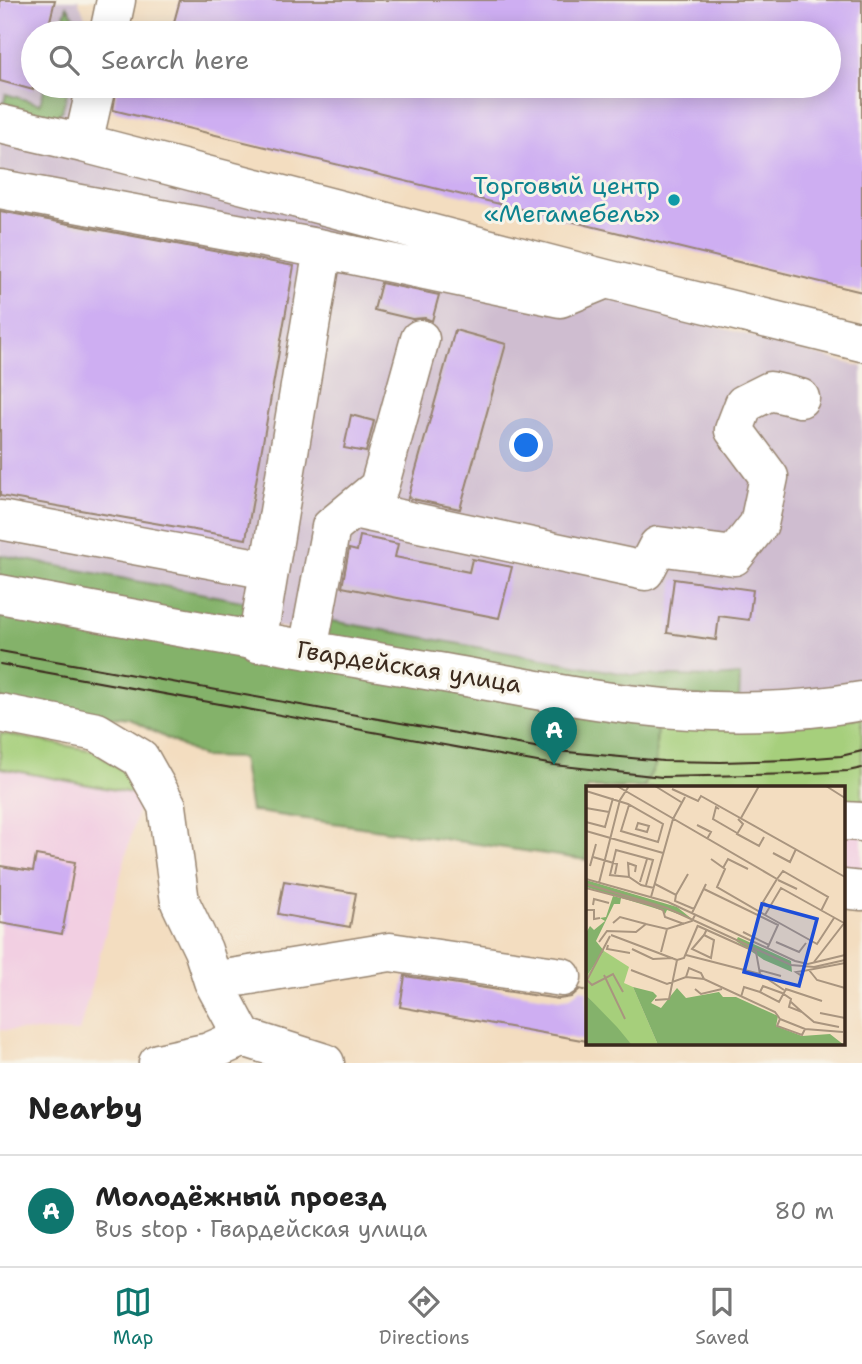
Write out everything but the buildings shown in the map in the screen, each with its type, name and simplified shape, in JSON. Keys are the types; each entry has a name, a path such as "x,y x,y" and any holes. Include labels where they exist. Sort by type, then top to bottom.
{"street":[{"path":"111,21 116,0"},
{"path":"127,0 135,0"},
{"path":"83,143 93,98"},
{"path":"0,124 862,342"},
{"path":"0,189 323,249 560,298 607,279"},
{"path":"257,643 323,249"},
{"path":"307,650 331,527 379,487 419,339"},
{"path":"353,509 645,571 658,545 734,556 759,524 769,477 734,430 744,404 769,391 800,398"},
{"path":"0,520 268,570"},
{"name":"Гвардейская улица","path":"0,594 257,643 635,705 701,710 773,710 814,709 862,701"},
{"path":"0,713 97,732 140,758 167,806 180,902 203,950 214,981 243,1037"},
{"path":"844,821 862,822"},
{"path":"844,889 862,891"},
{"path":"214,981 390,952 562,977"},
{"path":"158,1063 209,1052 243,1037 325,1063"}],"shaded area":[{"path":"0,0 78,0 84,14 86,21 21,21 21,98 74,98 61,144 862,367 862,687 739,703 0,581"},
{"path":"0,768 142,795 79,1032 0,1030"},
{"path":"844,820 862,821 862,893 844,892"}],"green space":[{"path":"67,6 77,21 63,21"},
{"path":"6,94 40,104 42,98 66,98 62,111 53,120 1,114"},
{"path":"0,555 252,603 246,627 0,581"},
{"path":"0,607 657,725 655,766 644,786 586,786 586,860 251,811 242,758 203,757 129,719 0,699"},
{"path":"327,620 631,675 740,675 739,703 322,640"},
{"path":"862,718 862,802 844,803 844,786 644,786 655,766 657,725"},
{"path":"0,733 95,751 132,777 142,795 0,768"}],"tram line":[{"path":"0,651 557,751 663,761 721,762 841,756 862,751"},
{"path":"0,664 554,765 662,777 794,774 862,768"}],"place":[{"name":"Торговый центр «Мегамебель»","path":"674,200"},
{"name":"Молодёжный проезд","path":"554,765"}]}
